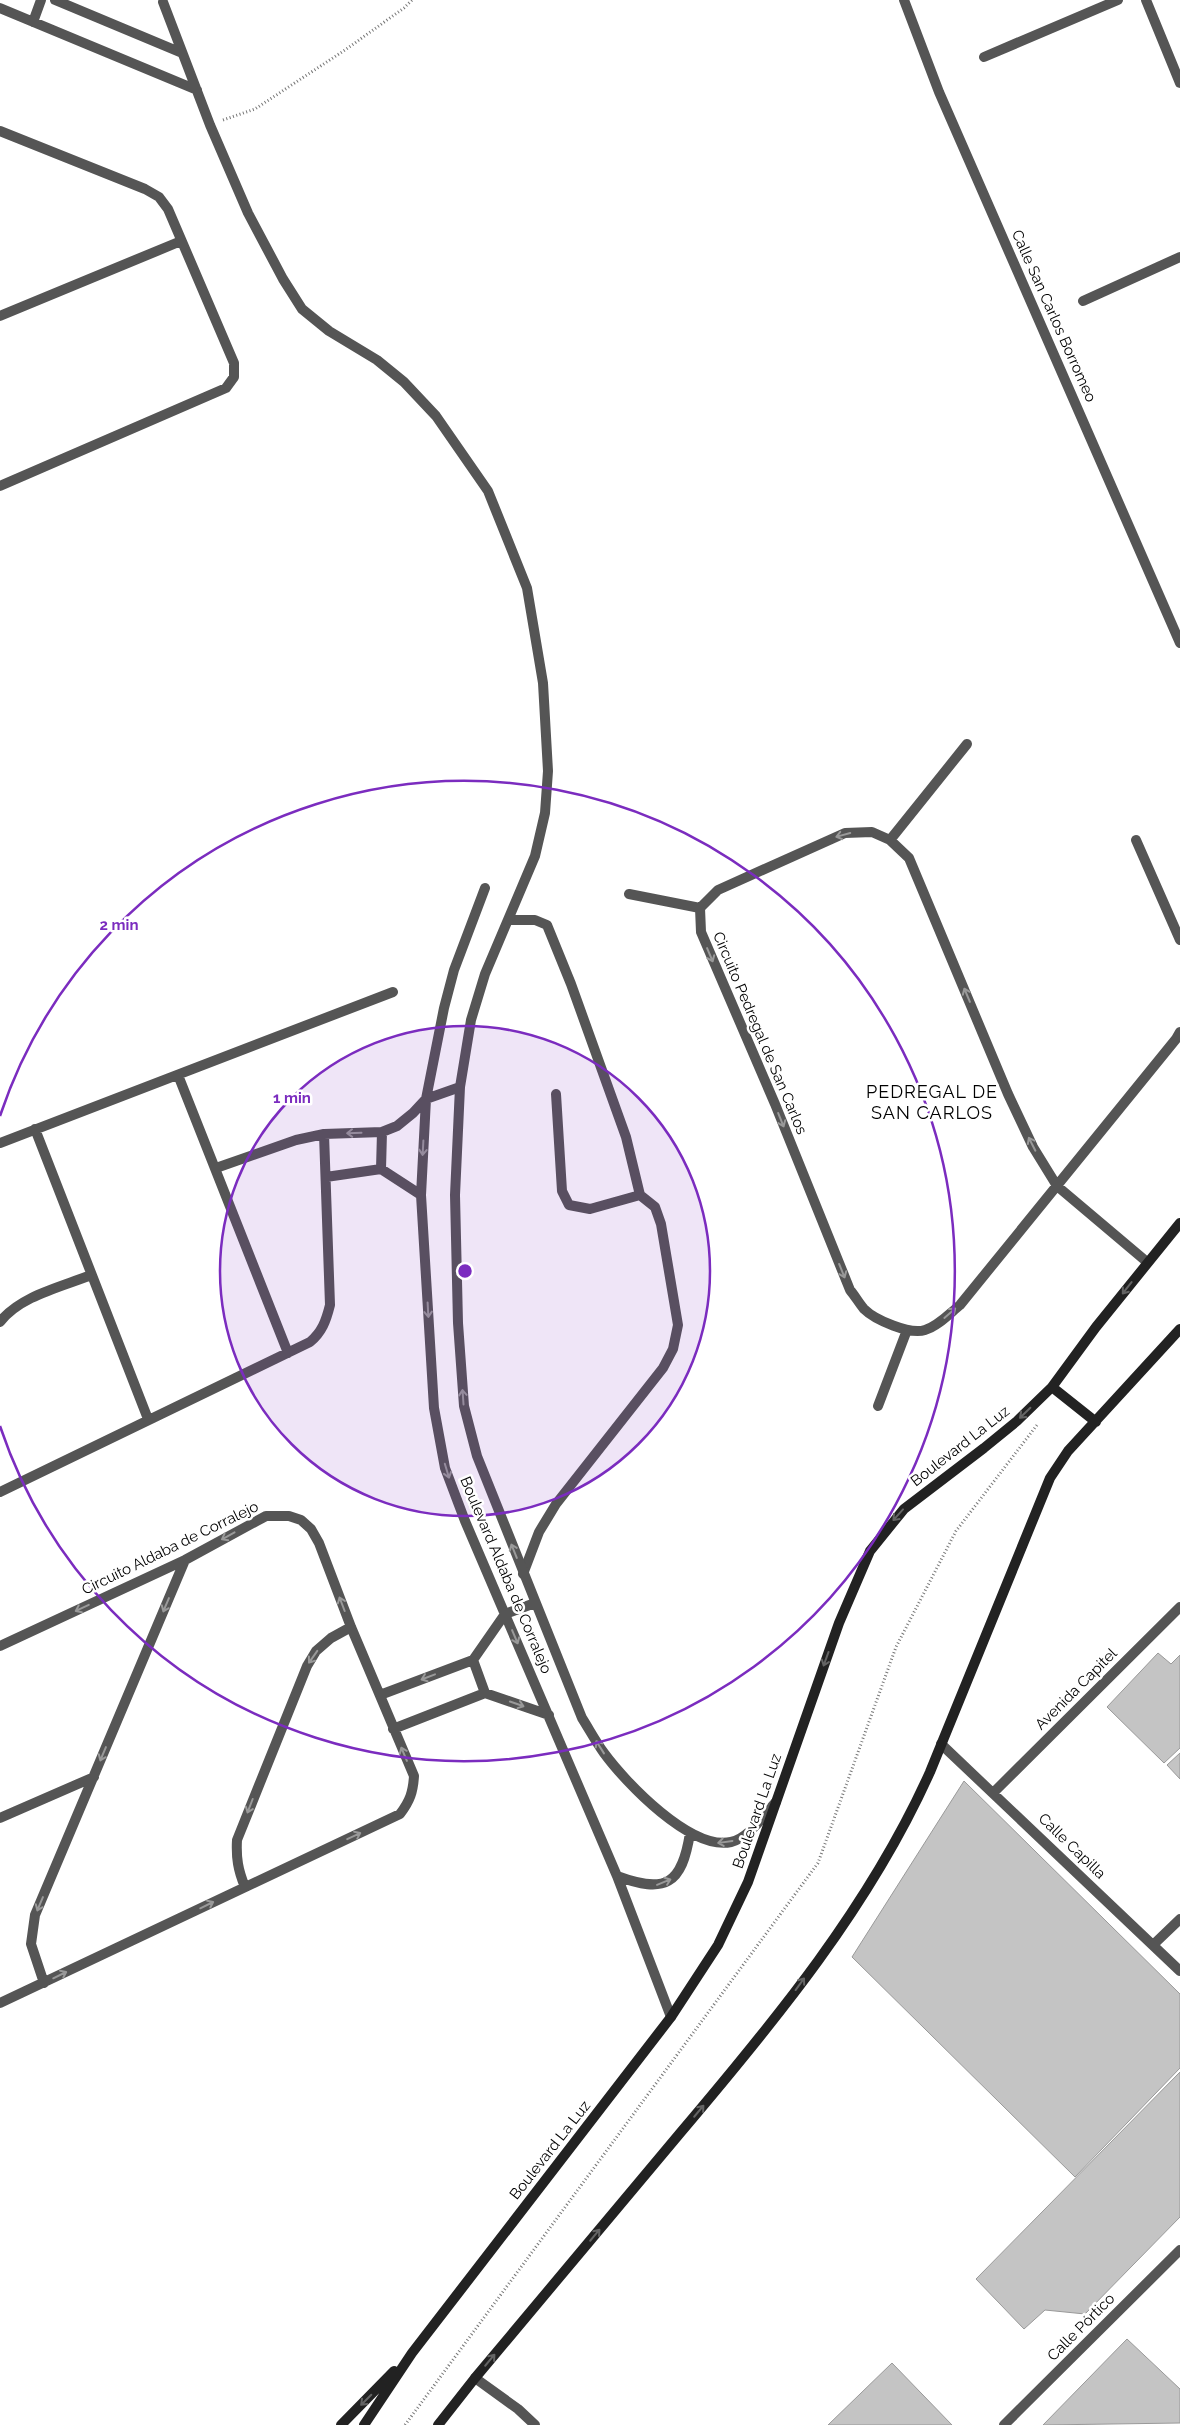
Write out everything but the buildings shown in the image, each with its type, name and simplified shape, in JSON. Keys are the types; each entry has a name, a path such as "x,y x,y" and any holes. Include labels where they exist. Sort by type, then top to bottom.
{"main road":[{"name":"Boulevard La Luz","path":"364,2425 412,2353 671,2017 718,1945 736,1909 839,1623 870,1551 904,1509 1017,1421 1052,1387 1147,1262 1180,1223"},
{"path":"438,2425 475,2378 740,2062 793,1994 877,1875 915,1806 1050,1478 1068,1451 1180,1329"},
{"path":"1052,1387 1096,1422"},
{"path":"341,2425 412,2353"}],"street":[{"path":"33,22 41,0"},
{"path":"55,0 182,53"},
{"name":"Calle San Carlos Borromeo","path":"904,0 939,92 1180,643"},
{"path":"984,57 1118,0"},
{"path":"1146,0 1180,83"},
{"name":"Boulevard Aldaba de Corralejo","path":"163,2 210,125 248,213 302,309 329,332 404,382 436,416 488,491 527,588 543,683 548,772 546,813 535,856 485,974 471,1020 460,1087 455,1195 458,1323 464,1406 477,1456 582,1718 604,1754 642,1795 690,1834 715,1843 732,1842 748,1832 776,1802"},
{"path":"0,8 197,90"},
{"path":"0,131 145,189 159,197 168,210 234,363 234,377 226,388 0,486"},
{"path":"0,316 181,241"},
{"path":"1083,301 1180,257"},
{"path":"890,840 967,744"},
{"path":"629,894 700,908 718,890 845,833 872,832 890,840 909,858 1008,1094 1033,1147 1057,1186 1147,1262"},
{"path":"1136,840 1180,940"},
{"name":"Boulevard Aldaba de Corralejo","path":"485,888 454,970 444,1008 426,1099 420,1195 434,1408 445,1468 465,1521 617,1876 671,2017"},
{"name":"Circuito Pedregal de San Carlos","path":"700,908 701,932 775,1104 850,1290 865,1309 877,1317 907,1330"},
{"path":"509,920 536,920 547,925 571,984 626,1137 640,1195 655,1207 661,1224 678,1325 673,1349 663,1368 556,1504 539,1532 523,1574"},
{"path":"0,1143 393,992"},
{"path":"878,1406 907,1330 924,1331 941,1321 960,1305 1180,1032"},
{"path":"178,1075 288,1353"},
{"path":"216,1168 296,1140 324,1134 382,1132 397,1126 426,1099 460,1087"},
{"path":"556,1094 562,1191 569,1205 590,1209 640,1195"},
{"path":"35,1129 148,1419"},
{"path":"381,1169 382,1132"},
{"path":"0,1492 288,1353 310,1342 319,1335 325,1324 330,1305 324,1134"},
{"path":"326,1177 381,1169 420,1195"},
{"path":"0,1322 20,1304 91,1275"},
{"name":"Circuito Aldaba de Corralejo","path":"0,1646 185,1560 266,1516 289,1516 301,1520 311,1529 319,1543 351,1627 414,1776 414,1790 410,1800 400,1814 0,2003"},
{"path":"44,1982 32,1954 30,1944 32,1925 185,1560"},
{"path":"380,1695 474,1660 505,1614 535,1603"},
{"name":"Avenida Capitel","path":"994,1792 1180,1607"},
{"path":"245,1887 238,1869 236,1857 237,1840 289,1708 307,1666 316,1651 351,1627"},
{"path":"474,1660 485,1694"},
{"path":"393,1729 485,1694 549,1715"},
{"name":"Calle Capilla","path":"941,1744 994,1792 1180,1971"},
{"path":"0,1818 94,1777"},
{"path":"617,1876 652,1886 664,1883 675,1876 684,1865 690,1834"},
{"path":"1154,1944 1180,1919"},
{"name":"Calle Pórtico","path":"1004,2425 1180,2250"},
{"path":"475,2378 518,2409 535,2425"}],"path":[{"path":"210,125 255,109 345,50 404,8 412,0"},
{"path":"405,2425 818,1864 896,1647 956,1531 1041,1420"}],"district":[{"name":"PEDREGAL DE SAN CARLOS","path":"932,1102"}]}
